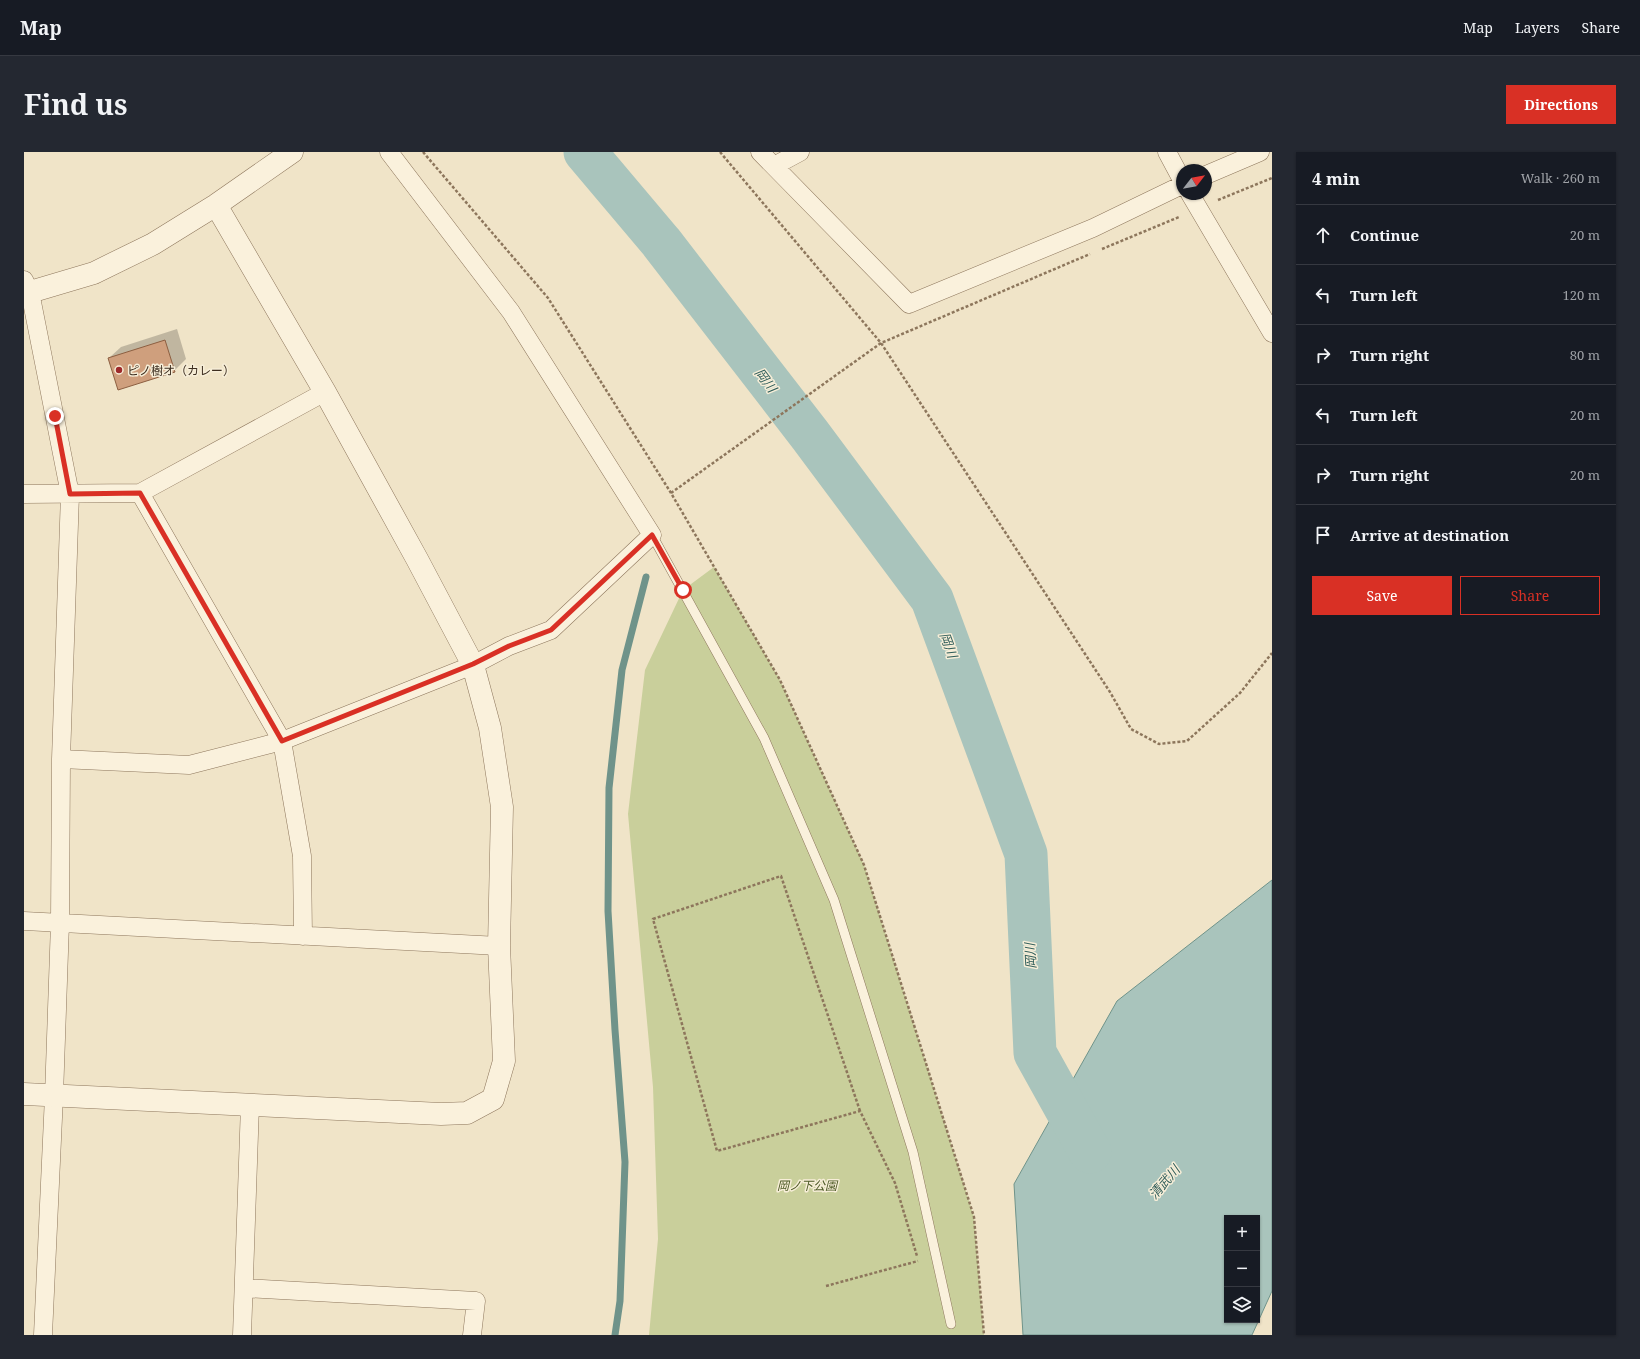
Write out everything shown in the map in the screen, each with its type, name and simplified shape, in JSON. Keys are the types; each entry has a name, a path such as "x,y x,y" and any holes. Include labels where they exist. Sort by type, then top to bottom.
{"street":[{"path":"43,1335 60,923 61,759 70,494 26,288 94,273 153,244 216,205 292,152"},
{"path":"61,759 189,765 282,741 473,664 509,646 551,630 652,535 511,312 389,152"},
{"path":"760,152 910,304 1093,228 1176,188"},
{"path":"774,166 800,152"},
{"path":"1167,152 1176,169"},
{"path":"1212,172 1260,152"},
{"path":"1194,200 1272,332"},
{"path":"24,1094 441,1114 467,1113 493,1099 504,1061 499,946 502,807 490,728 473,664 325,392 216,205"},
{"path":"24,494 140,493 325,392"},
{"path":"140,493 282,741 302,856 303,936"},
{"path":"24,921 499,946"},
{"path":"242,1335 250,1105"},
{"path":"244,1288 476,1301 472,1335"}],"lane":[{"path":"652,535 764,738 834,900 913,1152 951,1324"}],"path":[{"path":"423,152 548,298 671,493 780,680 864,865 974,1217 984,1335"},
{"path":"720,152 881,343 1110,692 1131,729 1159,744 1187,742 1240,693 1272,653"},
{"path":"1214,202 1272,178"},
{"path":"1098,251 1185,214"},
{"path":"671,493 881,343 1091,254"},
{"path":"826,1286 918,1261 895,1183 860,1111 781,876 653,919 717,1151 860,1111"}],"green space":[{"name":"岡ノ下公園","path":"714,567 780,680 864,865 974,1217 984,1335 649,1335 658,1239 653,1087 628,814 645,670 683,590"}],"water":[{"name":"清武川","path":"1272,880 1272,1291 1260,1317 1260,1215 1224,1215 1224,1323 1257,1323 1252,1335 1023,1335 1014,1184 1117,1001"}],"building":[{"path":"165,340 175,372 118,390 108,358"}],"waterway":[{"name":"岡川","path":"585,152 661,242 810,435 932,599 1026,854 1035,1053 1090,1152"},
{"path":"615,1335 620,1301 625,1162 608,911 609,788 622,670 646,577"}],"place":[{"name":"ピノ樹オ（カレー）","path":"119,370"}],"route":[{"path":"55,416 70,494 140,493 282,741 473,664 509,646 551,630 652,535 683,590"}]}
